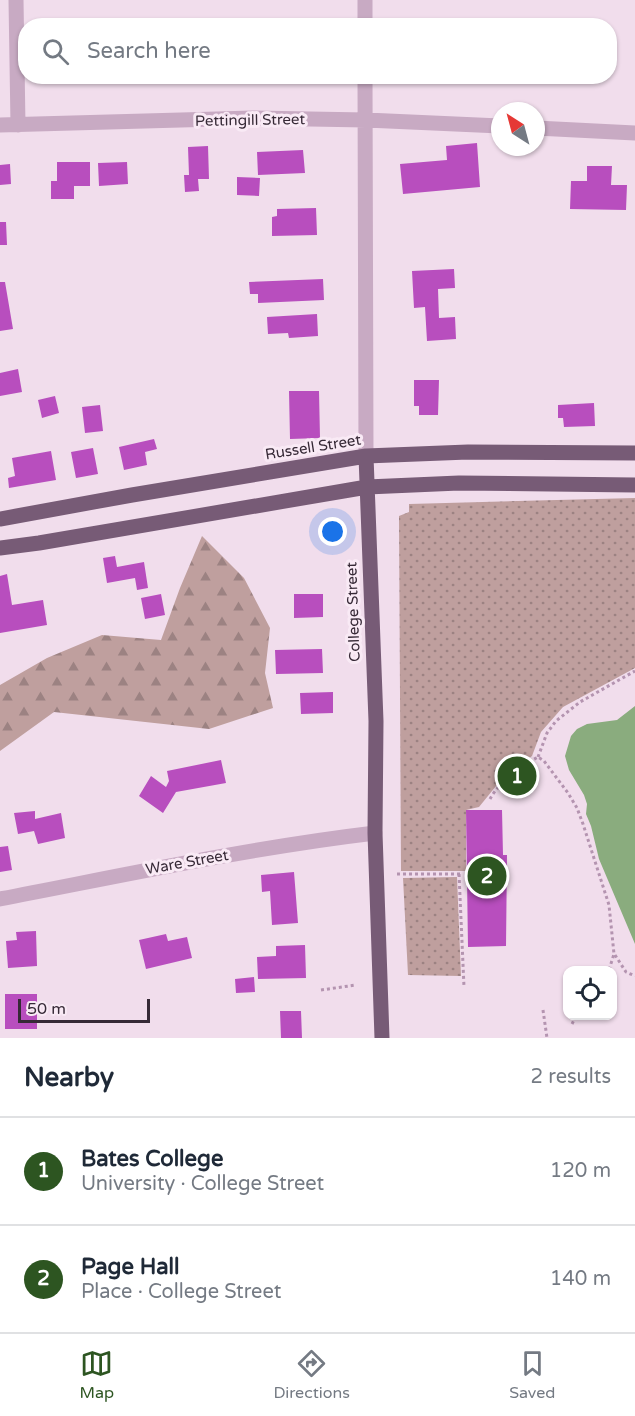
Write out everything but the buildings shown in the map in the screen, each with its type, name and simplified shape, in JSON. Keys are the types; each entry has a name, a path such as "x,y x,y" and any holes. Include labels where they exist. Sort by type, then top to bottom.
{"main road":[{"name":"Russell Street","path":"0,519 366,456 468,452 635,453"},
{"name":"College Street","path":"366,456 376,721 375,833 382,1038"},
{"path":"0,548 367,487 440,483 635,484"}],"street":[{"path":"16,0 18,125"},
{"path":"365,0 365,18"},
{"name":"College Street","path":"365,84 366,456"},
{"name":"Pettingill Street","path":"0,125 253,118 491,126"},
{"path":"545,128 635,133"},
{"name":"Ware Street","path":"0,898 309,841 375,833"}],"path":[{"path":"490,800 494,792 510,777 538,757 547,733 556,721 580,702 635,671"},
{"path":"538,757 544,761 577,808 609,905 614,954 610,966"},
{"path":"397,874 461,874 464,987"},
{"path":"614,954 627,972 635,976"},
{"path":"321,990 356,985"},
{"path":"543,1010 547,1038"},
{"path":"572,1024 574,1020"}],"green space":[{"path":"635,498 635,668 563,707 541,732 532,756 505,775 479,807 466,810 466,871 401,871 399,516 409,512 409,504"},
{"path":"202,536 244,578 270,628 265,673 273,708 209,729 54,712 0,751 0,685 47,658 102,635 161,640"},
{"path":"457,877 461,976 408,975 403,878"}],"shaded area":[{"path":"635,706 635,944 599,859 586,814 587,804 584,795 569,770 565,756 571,736 577,729 587,724 617,720"}],"place":[{"name":"Bates College","path":"517,776"},
{"name":"Page Hall","path":"487,876"}]}
